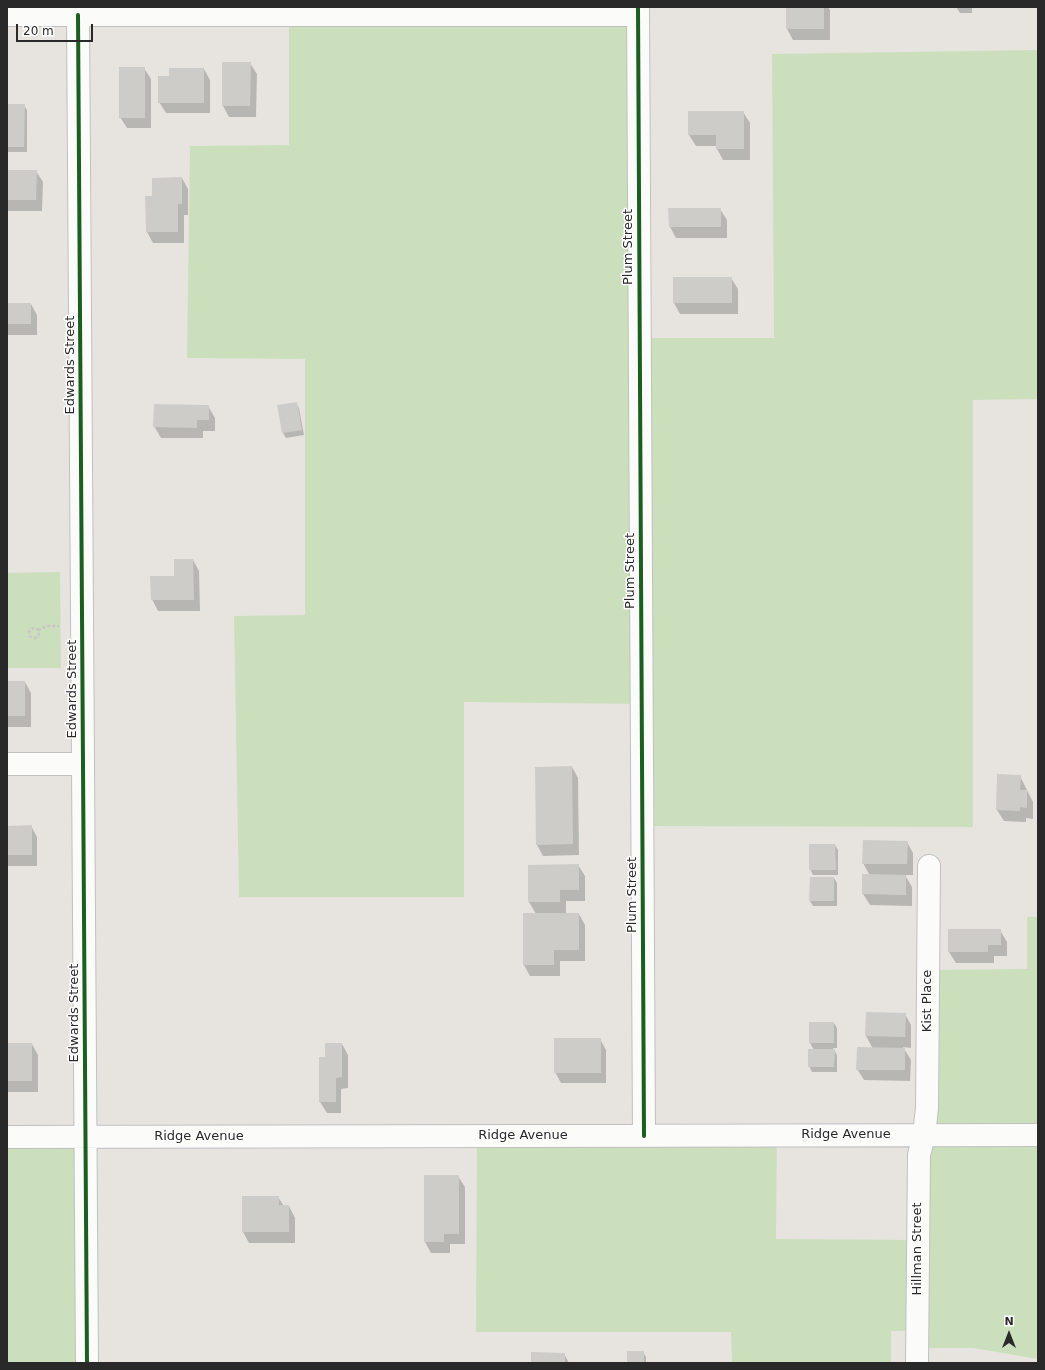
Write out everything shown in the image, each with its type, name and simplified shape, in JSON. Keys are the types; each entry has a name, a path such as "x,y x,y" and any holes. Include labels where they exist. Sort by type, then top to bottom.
{"street":[{"path":"7,15 327,11 638,11"},
{"name":"Plum Street","path":"638,11 644,1136"},
{"name":"Edwards Street","path":"78,15 87,1363"},
{"path":"7,764 83,764"},
{"name":"Kist Place","path":"924,1135 927,1108 929,866"},
{"name":"Hillman Street","path":"917,1363 919,1155 924,1135"},
{"name":"Ridge Avenue","path":"7,1137 1038,1135"}],"path":[{"path":"38,630 38,636 32,638 29,634 31,629 36,628 38,630 47,626 61,626"}],"green space":[{"path":"289,15 638,15 640,338 774,338 772,54 1038,50 1038,399 973,400 973,827 642,826 641,704 464,702 464,897 239,897 234,616 305,615 305,359 187,358 190,146 289,145"},
{"path":"60,572 61,668 7,668 7,573"},
{"path":"1027,917 1038,917 1038,1359 973,1348 917,1348 917,1331 891,1331 891,1363 732,1363 731,1332 476,1332 477,1136 777,1135 776,1239 918,1240 928,970 1027,969"},
{"path":"7,1137 86,1137 87,1363 7,1363"}],"building":[{"path":"786,7 824,7 824,29 786,29"},
{"path":"222,62 251,62 250,106 222,106"},
{"path":"119,67 145,67 145,118 119,118"},
{"path":"169,68 204,68 204,103 158,103 158,76 169,76"},
{"path":"7,104 25,104 24,147 7,147"},
{"path":"688,111 744,111 744,149 716,149 716,135 688,135"},
{"path":"7,170 37,170 36,200 7,200"},
{"path":"182,177 182,204 178,204 178,232 146,232 145,196 152,196 152,178"},
{"path":"668,208 721,208 721,227 669,227"},
{"path":"673,277 732,277 732,303 673,303"},
{"path":"7,303 31,303 31,324 7,324"},
{"path":"297,402 302,430 282,433 277,405"},
{"path":"154,404 209,405 209,420 197,420 197,428 153,427"},
{"path":"174,559 193,559 194,600 151,600 150,576 174,576"},
{"path":"7,681 25,681 25,716 7,716"},
{"path":"572,766 573,844 536,845 535,767"},
{"path":"997,774 1021,775 1020,790 1027,790 1027,808 1020,807 1020,811 996,810"},
{"path":"32,825 32,855 7,855 7,826"},
{"path":"863,840 908,841 907,864 862,864"},
{"path":"809,844 835,844 836,870 809,870"},
{"path":"579,864 579,890 560,890 560,902 528,902 528,865"},
{"path":"862,874 906,875 906,895 862,894"},
{"path":"810,877 834,877 834,901 809,901"},
{"path":"523,913 579,913 579,950 554,950 554,965 523,965"},
{"path":"948,929 1001,929 1001,945 988,945 988,952 948,952"},
{"path":"866,1012 906,1013 905,1037 865,1036"},
{"path":"809,1022 834,1022 834,1043 809,1043"},
{"path":"554,1038 601,1038 601,1073 554,1073"},
{"path":"7,1043 32,1043 32,1081 7,1081"},
{"path":"325,1043 342,1043 342,1077 336,1078 336,1102 319,1102 319,1057 325,1057"},
{"path":"857,1047 905,1048 905,1070 856,1070"},
{"path":"808,1049 835,1049 834,1067 808,1067"},
{"path":"424,1175 459,1175 459,1234 444,1234 444,1242 424,1242"},
{"path":"242,1196 279,1196 279,1205 289,1205 289,1232 242,1232"},
{"path":"627,1351 644,1351 644,1363 627,1363"},
{"path":"531,1352 565,1353 565,1363 531,1363"}],"cycle path":[{"path":"638,7 644,1136"},
{"path":"78,15 87,1363"}]}
